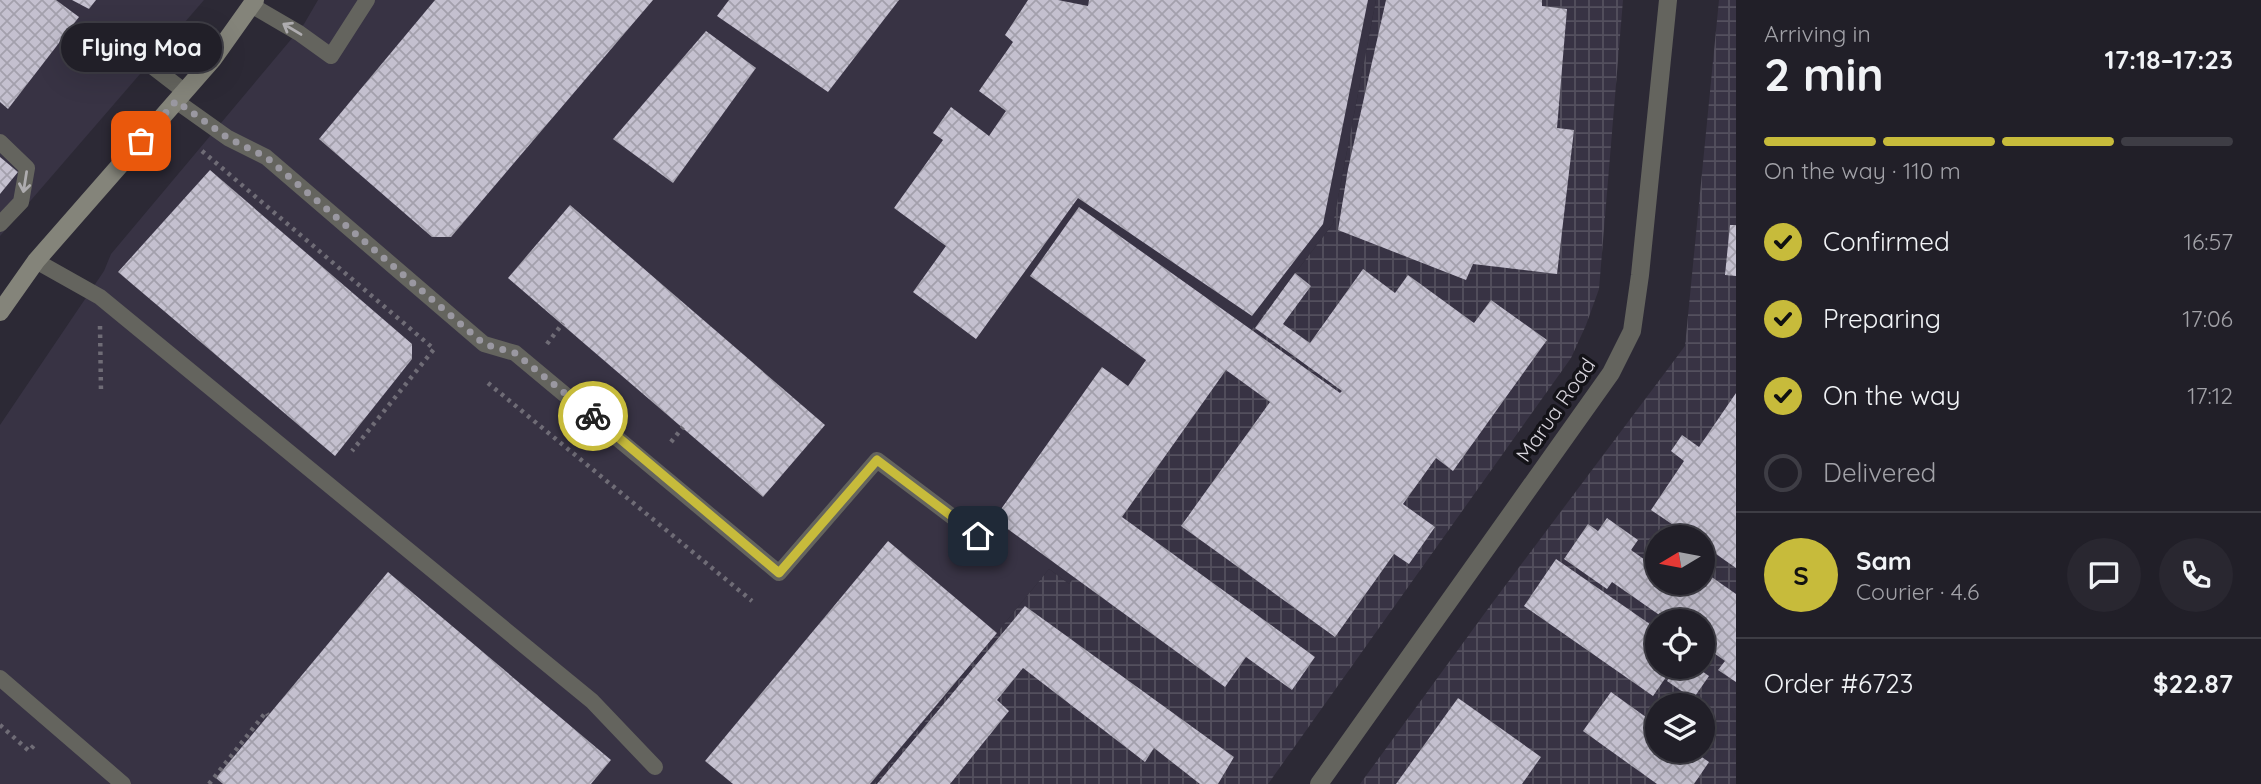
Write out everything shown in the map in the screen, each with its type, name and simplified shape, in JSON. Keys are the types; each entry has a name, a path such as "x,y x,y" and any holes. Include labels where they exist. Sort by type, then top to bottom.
{"main road":[{"path":"0,312 36,261 213,59 253,3"}],"street":[{"name":"Marua Road","path":"1319,784 1611,373 1632,331 1668,0"}],"lane":[{"path":"253,3 331,56 367,0"},
{"path":"127,47 228,138 266,157 484,344 515,353 779,573 877,460 978,536"},
{"path":"0,142 27,168 21,202 0,224"},
{"path":"36,261 100,297 592,701 655,767"},
{"path":"0,678 123,784"}],"path":[{"path":"196,146 434,349 352,451"},
{"path":"100,297 101,392"},
{"path":"547,344 563,323"},
{"path":"488,383 752,601"},
{"path":"671,442 683,427"},
{"path":"209,784 266,712 268,715"},
{"path":"0,725 29,751 37,742"}],"shaded area":[{"path":"0,0 204,0 0,236"},
{"path":"318,0 1376,0 1333,224 1253,328 1069,584 1049,569 874,784 0,784 0,425 104,271 111,254 304,24"},
{"path":"1376,0 1623,0 1599,289 1571,358 1268,784 874,784 1049,569 1069,584 1253,328 1333,224"},
{"path":"1719,0 1736,0 1736,784 1360,784 1685,346"}],"building":[{"path":"0,0 56,0 79,17 8,109 0,102"},
{"path":"72,0 96,0 89,9"},
{"path":"435,0 653,0 451,237 432,237 319,139"},
{"path":"729,0 899,0 828,92 717,16"},
{"path":"1028,0 1058,0 1088,6 1089,0 1368,0 1323,224 1252,316 1078,198 976,339 913,292 946,246 894,208 943,140 933,133 951,107 989,136 1006,111 979,91 1013,42 1005,35"},
{"path":"1386,0 1542,0 1542,6 1567,9 1557,128 1574,130 1557,274 1473,264 1466,280 1338,230 1348,169"},
{"path":"706,31 756,68 673,183 613,139"},
{"path":"0,157 18,172 0,194"},
{"path":"210,170 412,344 412,359 335,456 118,272"},
{"path":"570,205 825,425 763,497 508,278"},
{"path":"1079,207 1340,393 1342,391 1255,328 1295,273 1311,286 1283,324 1310,343 1363,269 1395,293 1408,275 1474,323 1491,300 1547,340 1453,471 1436,458 1403,504 1435,527 1409,564 1394,554 1335,637 1181,526 1270,402 1226,370 1122,517 1315,657 1292,690 1246,657 1225,687 994,519 1102,367 1128,386 1146,360 1030,276"},
{"path":"1730,225 1736,225 1736,276 1725,275"},
{"path":"1736,393 1736,568 1715,553 1715,525 1673,525 1651,510 1684,461 1671,451 1682,435 1699,447"},
{"path":"1607,518 1638,540 1631,550 1645,560 1645,595 1715,595 1715,579 1736,594 1736,682 1718,670 1725,661 1715,654 1715,609 1651,609 1612,582 1607,589 1564,559 1588,524 1598,531"},
{"path":"888,541 997,633 870,784 733,784 705,761"},
{"path":"1556,559 1645,621 1645,679 1665,679 1655,693 1649,693 1524,606"},
{"path":"388,572 611,760 591,784 223,784 216,778"},
{"path":"1025,606 1234,757 1218,784 1200,784 1154,748 1145,762 1023,668 997,700 1009,711 950,784 877,784"},
{"path":"1707,679 1697,693 1684,693 1667,681"},
{"path":"1611,692 1645,716 1645,763 1708,763 1694,784 1657,784 1583,731"},
{"path":"1458,698 1541,757 1522,784 1396,784"}],"way so far":[{"path":"141,141 176,101 228,138 266,157 484,344 515,353 593,416"}],"place":[{"name":"Flying Moa","path":"141,141"}],"route":[{"path":"593,416 779,573 877,460 978,536"}]}
